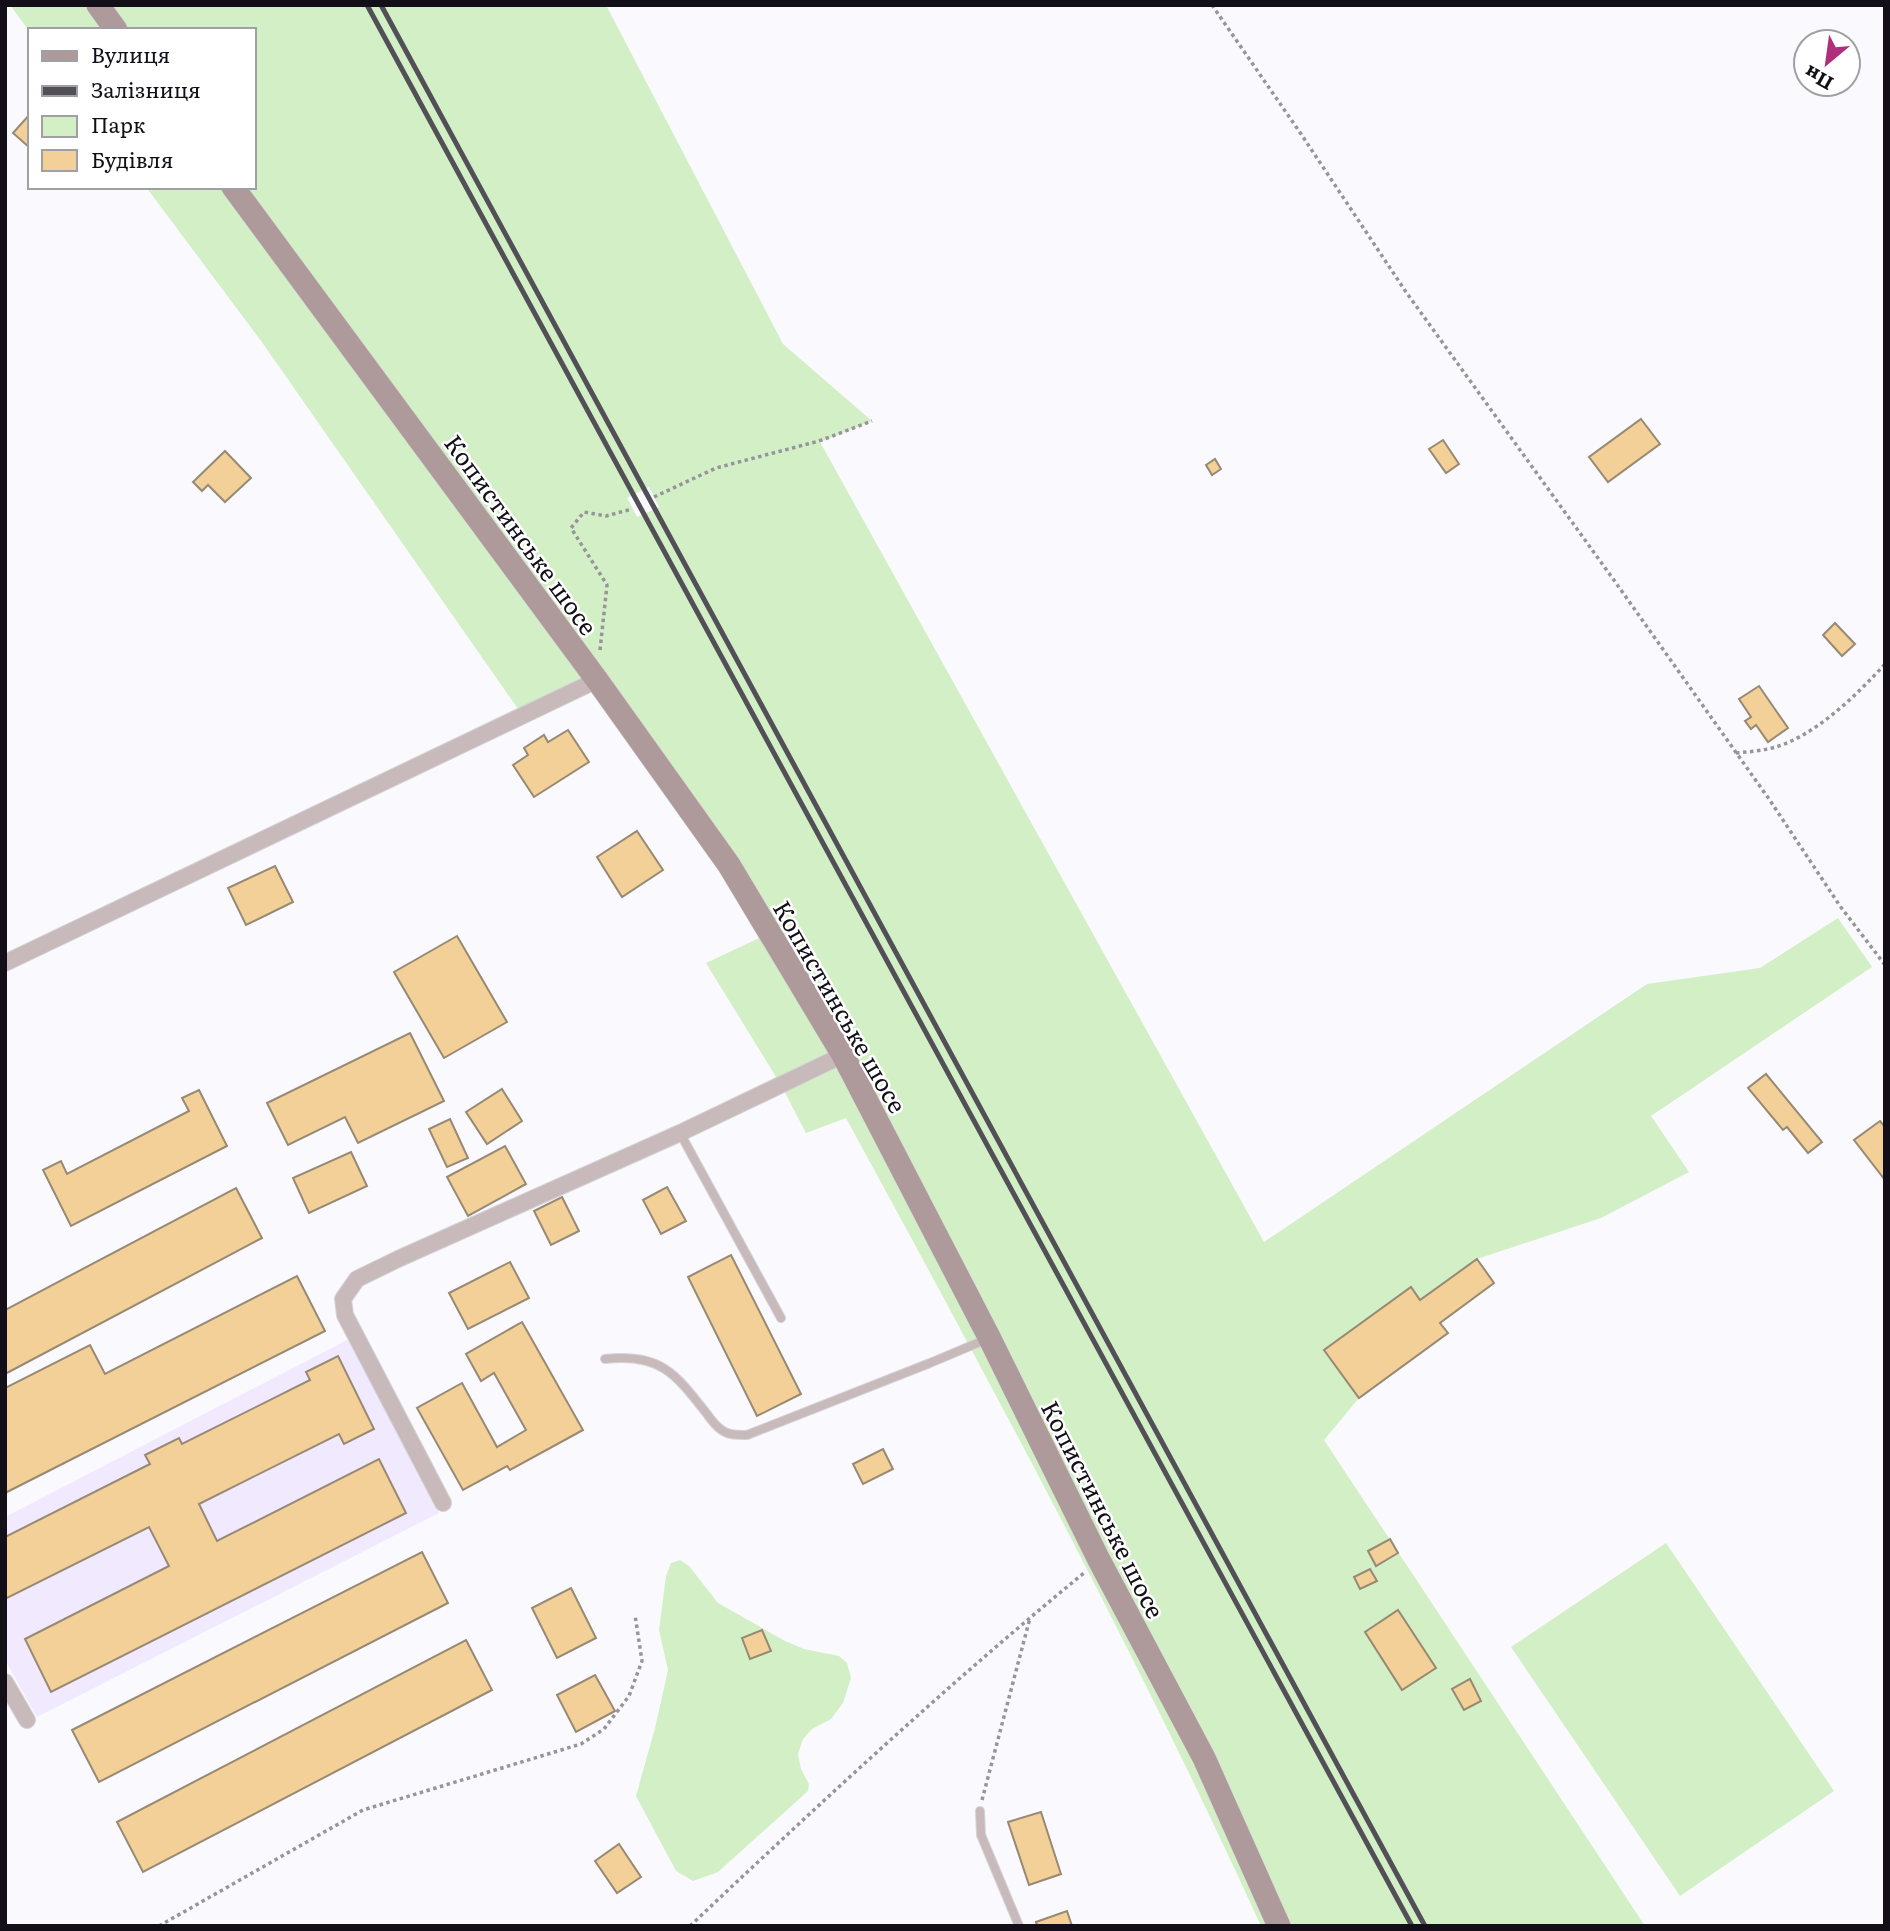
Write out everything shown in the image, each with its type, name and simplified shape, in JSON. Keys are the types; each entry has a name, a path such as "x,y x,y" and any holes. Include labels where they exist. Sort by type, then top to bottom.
{"street":[{"path":"98,5 115,28"},
{"name":"Копистинське шосе","path":"234,189 597,680 729,865 843,1055 989,1337 1099,1560 1204,1758 1279,1926"},
{"path":"5,963 597,680"},
{"path":"443,1503 345,1315 343,1299 357,1279 680,1133 843,1055"},
{"path":"5,1682 27,1720"}],"lane":[{"path":"680,1133 781,1318"},
{"path":"605,1359 624,1357 652,1361 667,1369 683,1383 716,1426 729,1434 747,1435 989,1337"},
{"path":"980,1811 981,1835 1019,1926"}],"path":[{"path":"1212,5 1406,292 1769,799 1840,906 1885,965"},
{"path":"654,497 716,468 820,441 872,421"},
{"path":"597,680 607,585 571,528 584,512 606,516 632,509"},
{"path":"1736,753 1770,749 1806,734 1844,705 1885,664"},
{"path":"690,1926 881,1747 1099,1560"},
{"path":"159,1926 363,1810 581,1744 604,1729 629,1696 642,1661 635,1615"},
{"path":"980,1811 1031,1616"}],"shaded area":[{"path":"349,1339 439,1513 37,1717 5,1660 5,1517"}],"green space":[{"path":"10,5 606,5 783,344 872,421 820,442 1264,1242 1647,984 1760,968 1838,918 1872,967 1651,1116 1689,1172 1601,1218 1477,1259 1420,1300 1411,1287 1324,1350 1359,1398 1324,1440 1645,1926 1261,1926 1113,1619 846,1118 806,1133 781,1085 706,963 770,933 597,680 523,716 264,345 147,189 256,189 256,28 28,29","holes":["649,487 659,507 637,517 627,498"]},
{"path":"1666,1543 1834,1791 1680,1896 1511,1647"},
{"path":"680,1560 689,1566 718,1603 785,1641 804,1649 839,1656 847,1663 851,1678 843,1703 831,1719 812,1729 803,1739 798,1754 801,1769 809,1784 808,1791 718,1872 693,1881 676,1871 636,1796 668,1670 659,1630 666,1576 671,1563"}],"building":[{"path":"28,116 28,146 13,133"},
{"path":"1641,419 1660,444 1608,482 1589,457"},
{"path":"1443,440 1459,464 1446,473 1429,449"},
{"path":"225,451 251,478 225,502 208,485 202,491 193,482"},
{"path":"1215,459 1221,469 1212,475 1206,465"},
{"path":"1835,623 1855,644 1842,656 1823,635"},
{"path":"1759,686 1788,728 1768,742 1756,725 1751,729 1745,721 1751,717 1739,699"},
{"path":"568,730 589,762 534,797 513,765 528,755 524,748 544,735 548,742"},
{"path":"637,831 663,870 622,897 597,857"},
{"path":"275,866 293,902 246,925 228,888"},
{"path":"457,936 507,1022 444,1058 394,972"},
{"path":"410,1033 444,1101 358,1143 345,1117 288,1145 267,1103"},
{"path":"1766,1074 1822,1142 1808,1153 1787,1127 1783,1130 1748,1088"},
{"path":"502,1089 522,1121 487,1144 466,1112"},
{"path":"199,1090 227,1146 71,1226 43,1170 61,1161 67,1174 189,1111 182,1098"},
{"path":"450,1119 468,1158 447,1167 429,1129"},
{"path":"1880,1121 1885,1127 1885,1180 1854,1140"},
{"path":"505,1146 526,1184 468,1216 447,1177"},
{"path":"351,1152 367,1186 309,1213 293,1178"},
{"path":"667,1187 686,1221 661,1234 643,1200"},
{"path":"236,1188 262,1238 5,1374 5,1310"},
{"path":"562,1197 579,1231 551,1245 534,1211"},
{"path":"731,1255 801,1394 757,1416 688,1277"},
{"path":"1477,1259 1494,1283 1440,1323 1448,1333 1359,1398 1324,1350 1411,1287 1420,1300"},
{"path":"510,1262 529,1298 468,1329 449,1293"},
{"path":"297,1276 325,1331 5,1493 5,1388 90,1345 105,1374"},
{"path":"522,1322 583,1430 510,1470 507,1466 463,1490 417,1408 462,1383 497,1447 526,1430 494,1373 481,1381 466,1354"},
{"path":"338,1356 374,1429 344,1444 339,1434 199,1504 217,1541 379,1459 406,1513 51,1692 25,1639 169,1566 149,1527 5,1599 5,1537 150,1464 145,1455 179,1438 182,1444 310,1380 306,1372"},
{"path":"883,1449 893,1469 863,1484 853,1464"},
{"path":"1390,1539 1398,1553 1376,1566 1368,1551"},
{"path":"422,1552 448,1603 99,1782 72,1730"},
{"path":"1370,1569 1377,1581 1360,1589 1354,1577"},
{"path":"571,1588 596,1638 557,1658 532,1608"},
{"path":"1398,1610 1436,1668 1402,1690 1365,1632"},
{"path":"762,1630 771,1651 750,1659 742,1638"},
{"path":"466,1640 492,1690 143,1872 117,1822"},
{"path":"595,1675 615,1711 576,1732 557,1695"},
{"path":"1470,1679 1481,1701 1464,1710 1452,1689"},
{"path":"1041,1812 1061,1874 1029,1885 1008,1822"},
{"path":"619,1844 641,1877 617,1893 595,1861"},
{"path":"1067,1911 1072,1926 1037,1926 1036,1922"}],"railway":[{"path":"367,5 1412,1926"},
{"path":"381,5 1425,1926"}]}
